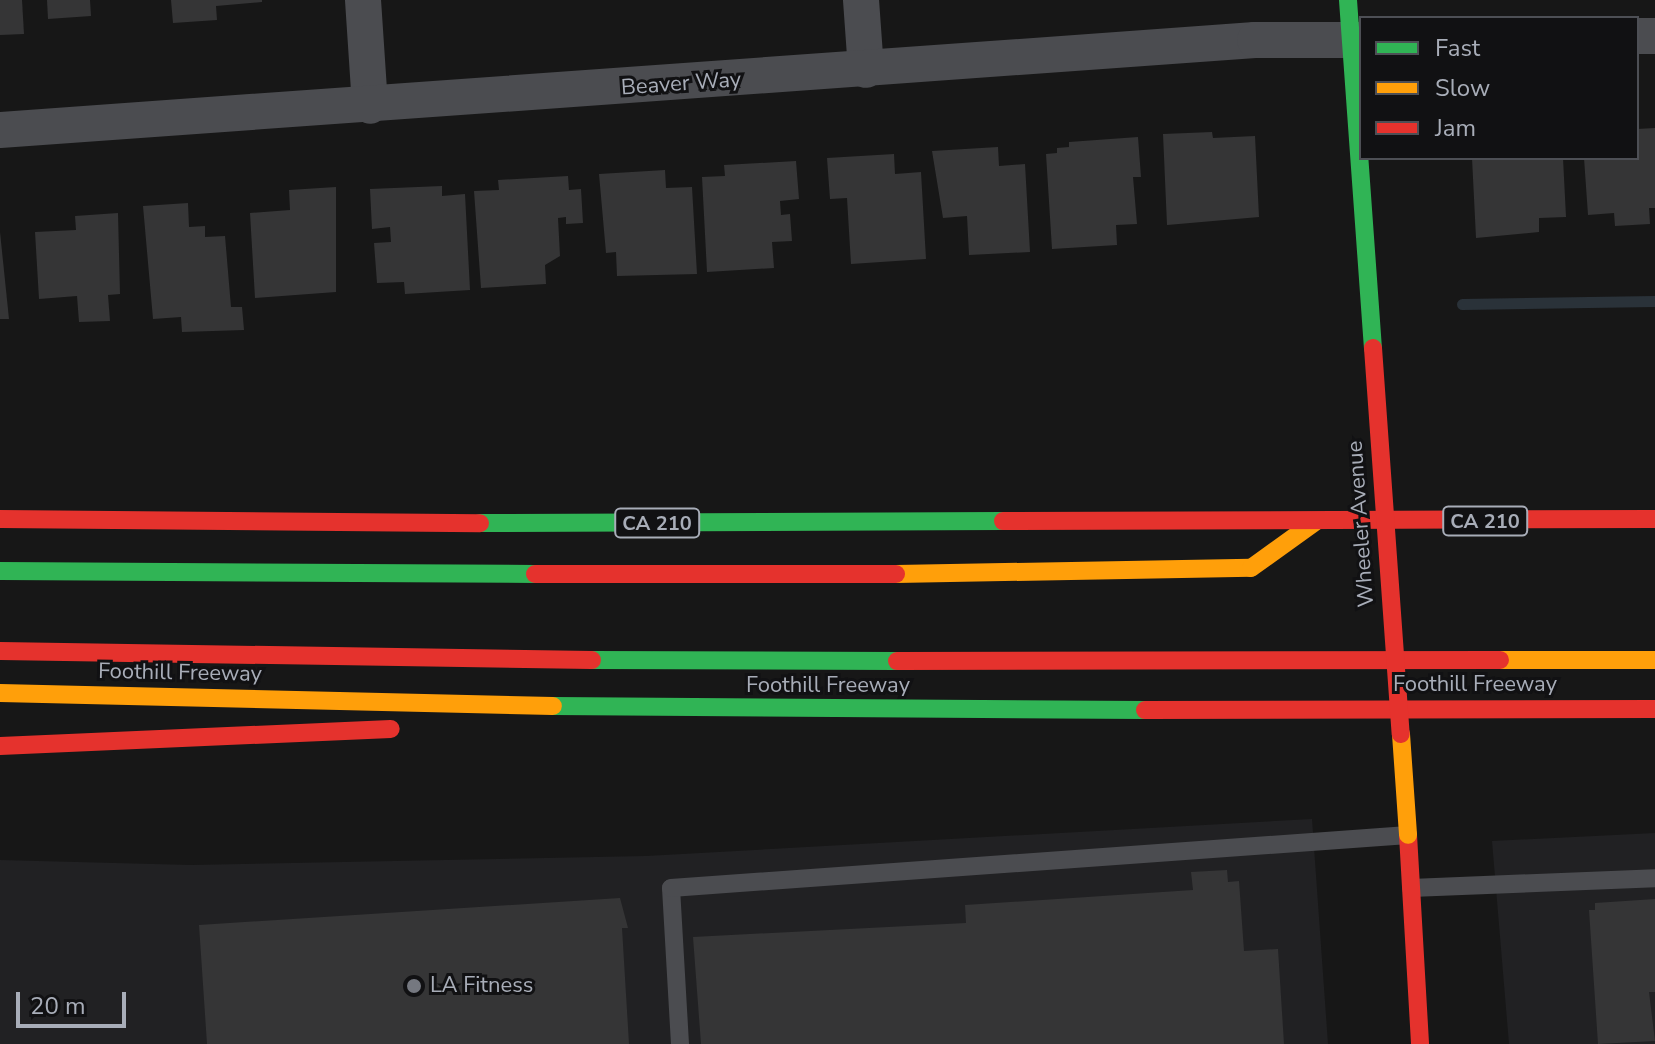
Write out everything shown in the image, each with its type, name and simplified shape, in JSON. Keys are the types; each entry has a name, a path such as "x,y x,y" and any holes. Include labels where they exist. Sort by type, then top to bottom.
{"main road":[{"name":"Wheeler Avenue","path":"1348,0 1356,40 1359,94"},
{"name":"Wheeler Avenue","path":"1363,160 1420,1044"},
{"name":"CA 210","path":"0,519 1315,522 1655,519"},
{"path":"0,571 815,575 1251,568 1315,522"},
{"path":"0,651 696,661 1655,660"},
{"name":"Foothill Freeway","path":"0,693 789,711 1655,709"},
{"path":"489,725 789,711"},
{"path":"0,746 410,728"}],"street":[{"path":"363,0 370,106"},
{"path":"861,0 866,70"},
{"name":"Beaver Way","path":"0,130 370,106 1255,40 1356,40"}],"lane":[{"path":"680,1044 671,888 1408,835"},
{"path":"1411,888 1655,878"}],"shaded area":[{"path":"1312,819 1328,1044 0,1044 0,860 191,865 646,856"},
{"path":"1655,833 1655,1044 1509,1044 1492,841"}],"building":[{"path":"0,0 22,0 24,34 0,35"},
{"path":"47,0 90,0 91,16 48,19"},
{"path":"171,0 262,2 216,6 217,20 173,23"},
{"path":"1655,128 1655,208 1649,208 1650,224 1615,226 1614,213 1588,215 1584,160 1639,160 1639,129"},
{"path":"1212,132 1213,138 1255,136 1259,217 1167,225 1163,134"},
{"path":"1138,137 1141,177 1133,177 1137,224 1116,225 1117,245 1052,249 1046,154 1057,153 1057,148 1069,147 1069,142"},
{"path":"998,147 999,166 1025,164 1030,252 969,255 967,216 943,218 932,151"},
{"path":"894,154 895,174 921,172 926,259 851,264 847,198 830,199 827,158"},
{"path":"1472,160 1563,160 1566,217 1539,218 1539,232 1476,238"},
{"path":"796,161 799,199 780,201 781,215 790,214 792,241 772,242 774,268 707,272 702,177 725,176 724,165"},
{"path":"665,170 666,188 692,187 697,274 617,276 616,252 606,253 599,174"},
{"path":"568,176 569,190 581,189 583,223 566,224 566,217 558,218 560,256 545,265 546,284 481,288 474,191 499,190 498,180"},
{"path":"442,186 442,196 465,194 470,290 405,294 404,282 377,283 374,243 391,242 390,227 372,229 370,189"},
{"path":"336,187 336,292 255,298 250,213 290,210 289,190"},
{"path":"188,203 189,227 205,226 205,237 225,236 231,307 242,307 244,330 182,332 181,317 153,319 143,206"},
{"path":"118,213 120,294 108,295 110,321 79,322 77,296 39,299 35,232 76,230 75,216"},
{"path":"0,232 9,319 0,319"},
{"path":"1227,870 1228,882 1239,881 1244,951 1278,949 1284,1044 701,1044 693,937 966,923 965,905 1193,890 1191,872"},
{"name":"LA Fitness","path":"620,898 628,928 622,928 629,1044 207,1044 199,925"},
{"path":"1655,899 1655,992 1649,992 1655,1041 1598,1044 1589,910 1595,910 1595,903"}],"waterway":[{"path":"1462,304 1655,301"}],"traffic: fast":[{"path":"1348,0 1359,153"},
{"path":"1359,160 1373,348"},
{"path":"480,523 1003,521"},
{"path":"0,571 535,574"},
{"path":"592,660 897,661"},
{"path":"553,706 1145,710"}],"traffic: slow":[{"path":"896,574 1251,568 1315,522"},
{"path":"1500,660 1655,660"},
{"path":"0,693 553,706"},
{"path":"1401,734 1408,835"}],"traffic: jam":[{"path":"1373,348 1401,734"},
{"path":"0,519 480,523"},
{"path":"1003,521 1655,519"},
{"path":"535,574 896,574"},
{"path":"0,651 592,660"},
{"path":"897,661 1500,660"},
{"path":"1145,710 1655,709"},
{"path":"0,746 391,729"},
{"path":"1408,835 1420,1044"}],"place":[{"name":"LA Fitness","path":"414,986"}]}
